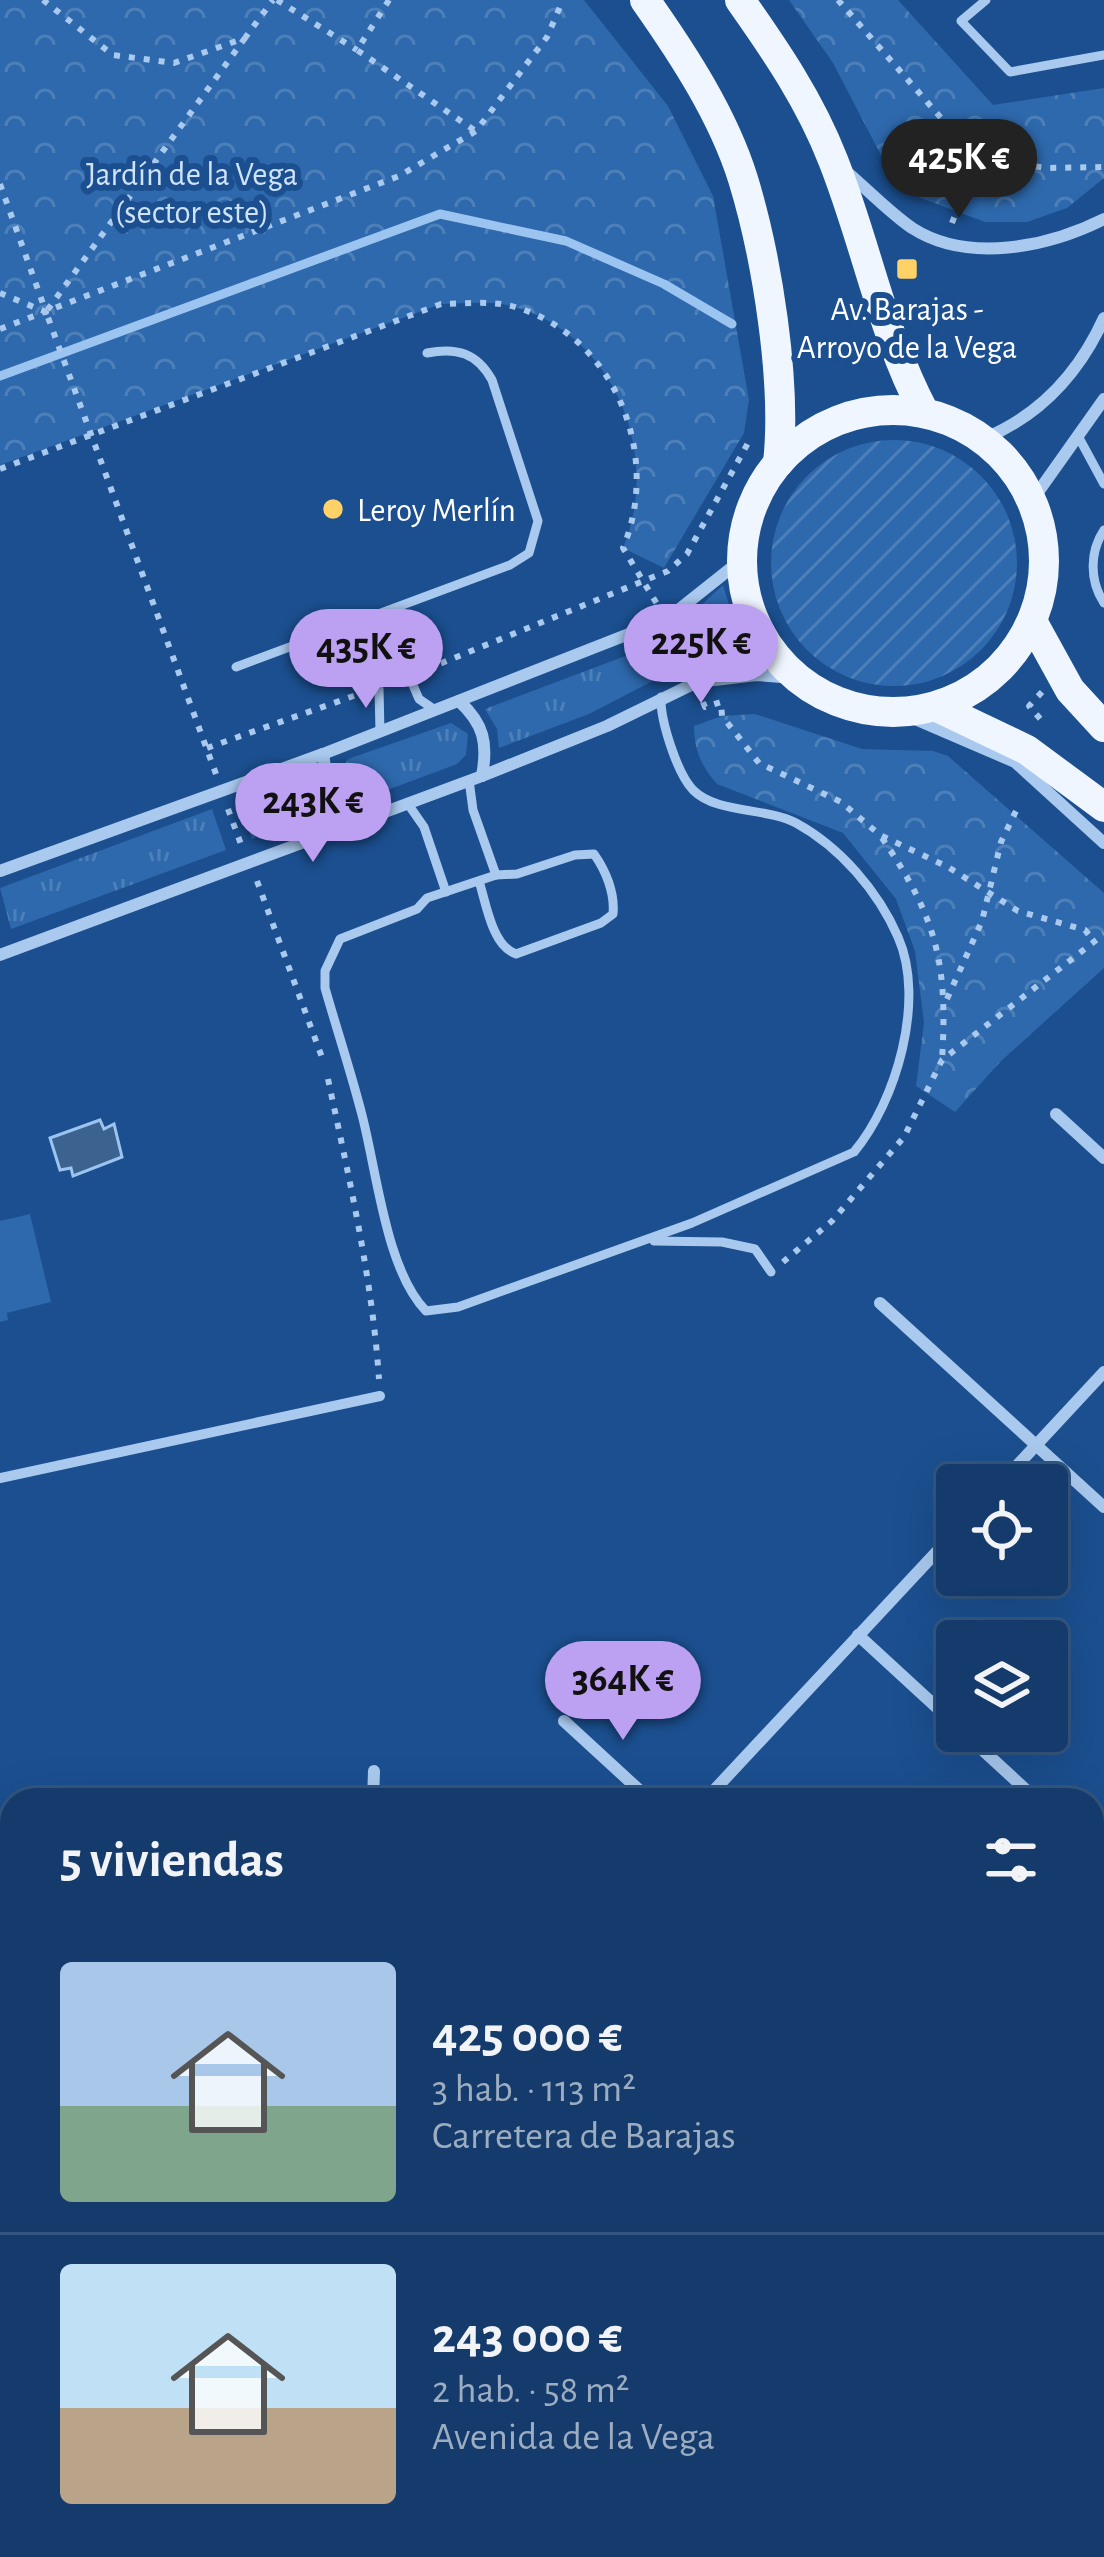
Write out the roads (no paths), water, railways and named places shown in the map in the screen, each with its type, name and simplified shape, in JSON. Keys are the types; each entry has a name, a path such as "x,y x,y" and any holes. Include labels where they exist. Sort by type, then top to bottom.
{"main road":[{"path":"645,0 712,107 742,178 767,292 780,390 778,464"},
{"path":"740,0 793,75 832,159 903,373 924,412"},
{"path":"924,412 968,428 983,440 1009,461 1041,522 1046,572 1032,621 992,678 937,707 901,713 848,707 794,678 756,629 745,597 740,561 745,523 758,489 817,428 855,413 924,412"},
{"path":"1032,621 1059,674 1104,727"},
{"path":"937,707 1027,750 1104,807"}],"street":[{"path":"832,159 912,228 945,244 984,249 1032,244 1104,219"},
{"path":"983,440 1055,394 1104,318"},
{"path":"1031,502 1104,399"},
{"path":"0,871 323,754 667,619 740,561"},
{"path":"0,955 362,823 607,726 697,682 758,675 794,678"},
{"path":"459,700 477,717 483,731 487,750 476,778"},
{"path":"901,713 1016,762 1104,843"},
{"path":"323,754 329,792 362,823"},
{"path":"1055,1114 1104,1158"},
{"path":"880,1303 1104,1508"},
{"path":"1019,1464 1104,1372"},
{"path":"0,1478 380,1396"},
{"path":"716,1788 936,1552"},
{"path":"858,1635 936,1707"},
{"path":"564,1721 637,1788"},
{"path":"985,1752 1024,1788"},
{"path":"373,1788 374,1771"}],"lane":[{"path":"986,0 961,21 1010,72 1104,55"},
{"path":"236,667 509,565 529,553 538,520 484,365 469,354 448,349 428,353"},
{"path":"1078,436 1104,484"},
{"path":"1104,530 1092,556 1098,596 1104,603"},
{"path":"382,614 419,699 435,710"},
{"path":"353,625 379,689 380,732"},
{"path":"479,881 499,940 516,954 601,923 613,914 603,867 594,854 575,855 517,874 496,874 427,898 417,909 340,939 325,971 325,988 364,1123 398,1269 426,1311 458,1307 643,1241 816,1172 854,1152 869,1134 896,1075 908,992 900,940 850,864 794,822 734,805 716,806 692,789 660,715 661,697"},
{"path":"476,778 473,810 496,874"},
{"path":"408,804 424,826 446,892"},
{"path":"643,1241 722,1242 755,1249 771,1272"}],"waterway":[{"path":"0,376 440,214 566,241 664,284 732,324"}],"place":[{"name":"Av. Barajas - Arroyo de la Vega","path":"907,269"},
{"name":"Leroy Merlín","path":"333,509"}],"park label":[{"name":"Jardín de la Vega (sector este)","path":"192,192"}]}
